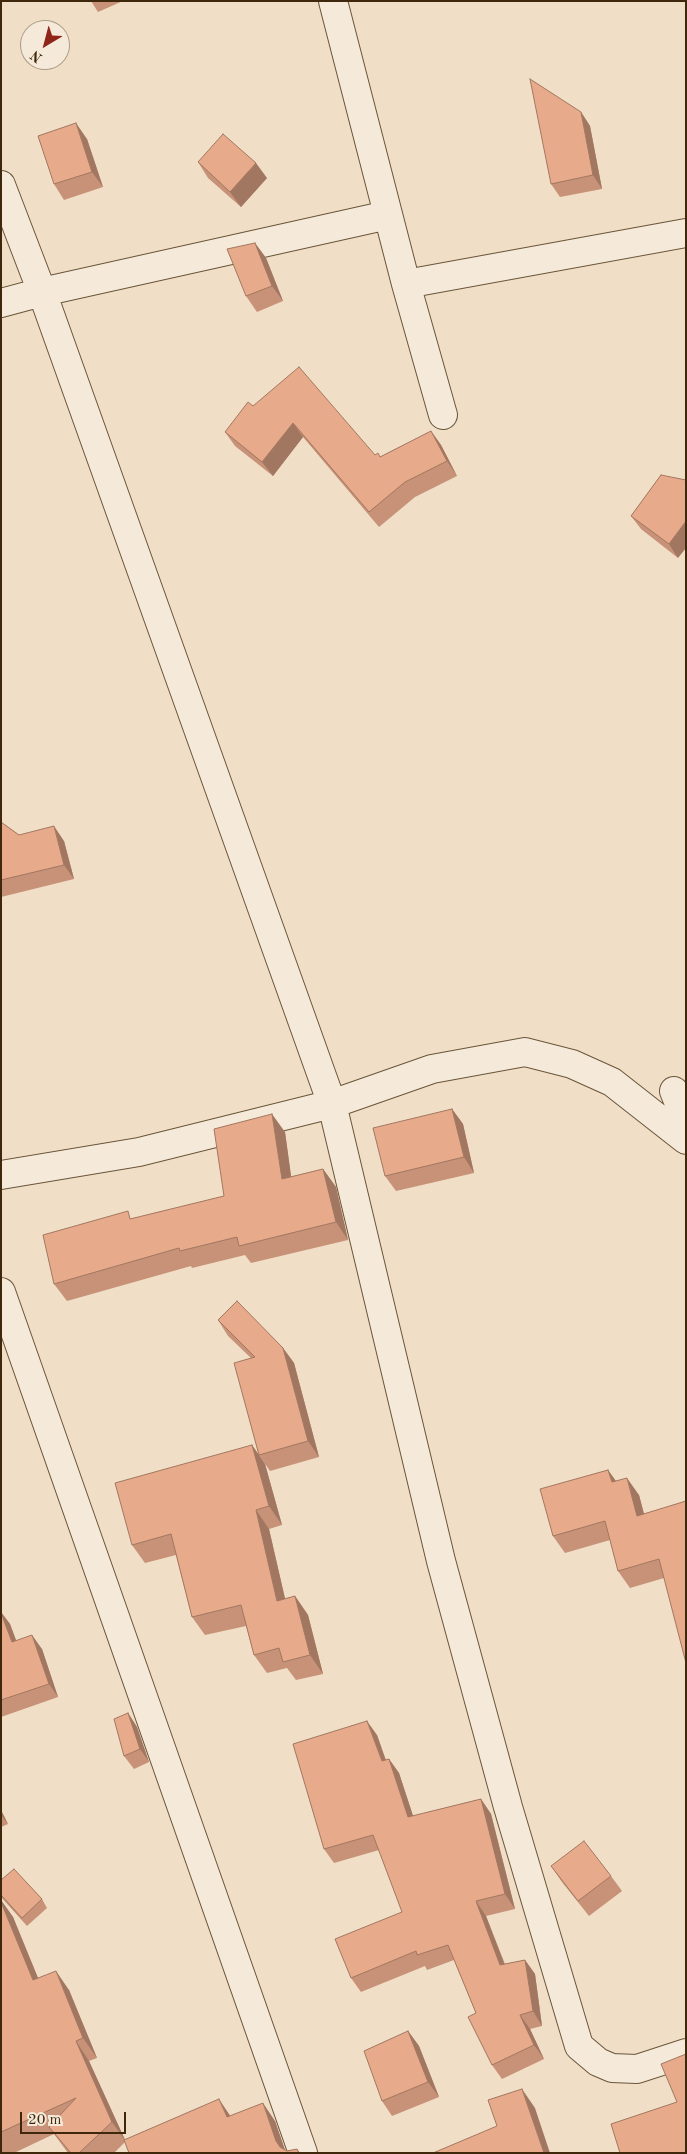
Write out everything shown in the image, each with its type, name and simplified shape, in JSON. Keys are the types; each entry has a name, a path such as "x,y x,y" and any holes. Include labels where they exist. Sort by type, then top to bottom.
{"street":[{"path":"333,1 406,284 443,415"},
{"path":"1,185 42,292 332,1104 441,1561 508,1807 580,2046 598,2062 612,2068 637,2069 686,2053"},
{"path":"1,303 42,292 388,215"},
{"path":"406,284 686,233"},
{"path":"1,1175 139,1152 332,1104 432,1069 525,1052 572,1064 612,1082 686,1140"},
{"path":"674,1091 686,1121"},
{"path":"1,1292 302,2153"}],"building":[{"path":"530,79 581,112 593,175 551,184"},
{"path":"76,123 92,172 54,184 38,136"},
{"path":"223,134 256,163 230,192 198,162"},
{"path":"255,243 272,286 246,296 227,249"},
{"path":"299,367 375,455 378,453 380,457 431,431 447,461 405,482 369,512 293,423 262,462 225,432 248,402 253,406"},
{"path":"661,475 686,480 686,521 669,544 631,516"},
{"path":"1,822 19,835 54,826 64,865 1,880"},
{"path":"452,1109 464,1157 385,1176 373,1128"},
{"path":"272,1114 282,1179 323,1169 336,1222 239,1246 237,1237 180,1251 179,1248 54,1284 43,1235 128,1211 130,1219 224,1196 214,1129"},
{"path":"237,1301 283,1348 308,1441 259,1455 234,1363 255,1357 218,1320"},
{"path":"252,1445 269,1506 256,1510 277,1601 295,1596 310,1655 283,1662 279,1648 254,1655 241,1605 192,1617 171,1534 132,1545 115,1483"},
{"path":"608,1470 612,1482 627,1478 637,1516 686,1501 686,1663 659,1559 618,1571 605,1521 553,1536 540,1489"},
{"path":"1,1613 12,1642 32,1635 49,1684 1,1700"},
{"path":"128,1713 140,1749 124,1756 114,1719"},
{"path":"367,1721 382,1761 389,1759 408,1817 481,1799 505,1894 476,1901 500,1965 525,1960 533,2011 520,2015 534,2045 492,2065 468,2017 476,2013 448,1945 417,1955 416,1951 351,1978 335,1939 402,1912 373,1835 324,1849 293,1744"},
{"path":"584,1841 611,1876 578,1901 551,1866"},
{"path":"14,1869 42,1899 22,1918 1,1895 1,1880"},
{"path":"1,1902 33,1980 56,1971 83,2038 76,2041 112,2122 79,2153 71,2153 49,2127 76,2098 1,2132"},
{"path":"408,2031 428,2082 382,2101 364,2051"},
{"path":"686,2054 686,2153 620,2153 611,2124 677,2102 661,2064"},
{"path":"522,2089 544,2153 433,2153 497,2126 488,2100"},
{"path":"219,2099 227,2117 263,2103 276,2141 280,2147 287,2151 297,2149 299,2153 129,2153 124,2140"}]}
